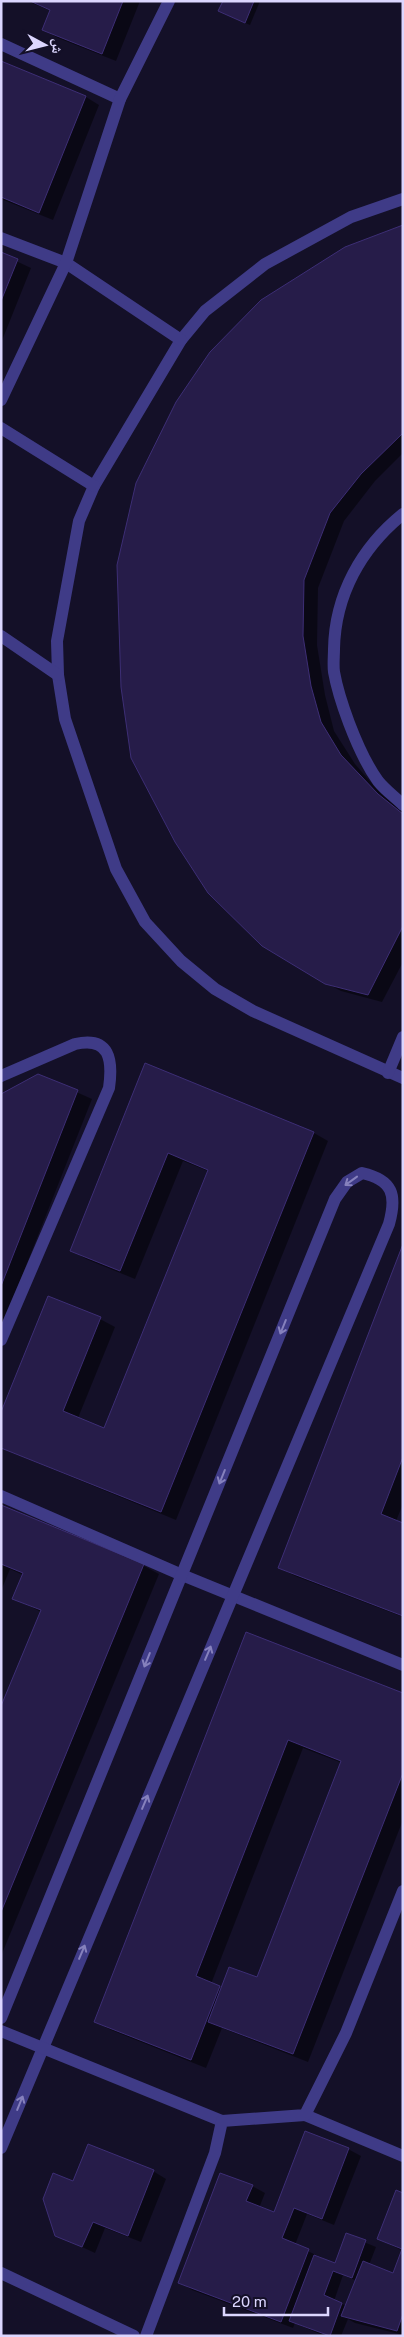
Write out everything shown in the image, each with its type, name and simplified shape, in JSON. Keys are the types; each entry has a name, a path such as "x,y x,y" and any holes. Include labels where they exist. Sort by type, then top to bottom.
{"street":[{"path":"1,400 66,263 120,99 168,1"},
{"path":"1,44 120,99"},
{"path":"403,199 351,217 265,264 205,311 181,340 94,486 78,530 57,641 58,674 65,719 116,869 145,922 181,961 215,989 253,1011 388,1073 403,1078"},
{"path":"1,238 66,263 181,340"},
{"path":"1,428 94,486"},
{"path":"403,514 387,527 364,554 351,576 340,604 334,633 334,671 344,710 361,754 379,783 403,805"},
{"path":"1,636 58,674"},
{"path":"388,1073 403,1037"},
{"path":"1,1076 86,1041 96,1043 104,1049 110,1057 112,1068 109,1088 1,1340"},
{"path":"1,2018 335,1199 347,1182 362,1173 379,1177 391,1190 394,1207 389,1224 232,1594 1,2148"},
{"path":"1,1496 182,1575 403,1665"},
{"path":"305,2115 346,2033 403,1891"},
{"path":"1,2031 222,2121 305,2115 403,2156"},
{"path":"146,2336 215,2153 222,2121"},
{"path":"1,2273 134,2336"}],"building":[{"path":"30,1 123,1 102,54 42,30 50,10"},
{"path":"223,1 254,1 245,23 218,11"},
{"path":"1,61 86,96 39,213 1,197"},
{"path":"403,225 403,433 361,474 330,513 304,580 303,636 311,686 321,722 341,755 378,794 403,814 403,926 368,995 325,984 262,946 208,893 175,842 131,758 121,687 117,565 136,483 176,402 210,352 261,300 345,247"},
{"path":"1,252 18,259 1,301"},
{"path":"145,1063 314,1132 161,1512 1,1448 1,1412 48,1296 101,1317 63,1411 104,1428 208,1170 168,1153 120,1271 70,1251"},
{"path":"38,1074 78,1090 1,1286 1,1094"},
{"path":"403,1244 403,1457 381,1514 403,1523 403,1616 278,1568"},
{"path":"1,1505 144,1564 1,1912 1,1706 41,1610 12,1599 23,1573 1,1564"},
{"path":"246,1632 403,1693 403,1773 293,2054 208,2022 229,1967 257,1977 341,1761 288,1740 196,1976 220,1986 191,2060 94,2022"},
{"path":"305,2131 349,2148 322,2219 294,2208 282,2238 309,2249 281,2322 178,2283 220,2173 253,2185 246,2201 274,2212"},
{"path":"88,2144 154,2170 128,2236 93,2222 82,2247 55,2236 43,2199 53,2173 73,2181"},
{"path":"396,2190 403,2193 403,2314 397,2331 341,2316 363,2261 393,2273 402,2249 377,2239"},
{"path":"346,2233 366,2240 352,2278 333,2271 324,2295 342,2303 330,2336 289,2321 314,2255 335,2263"}]}
